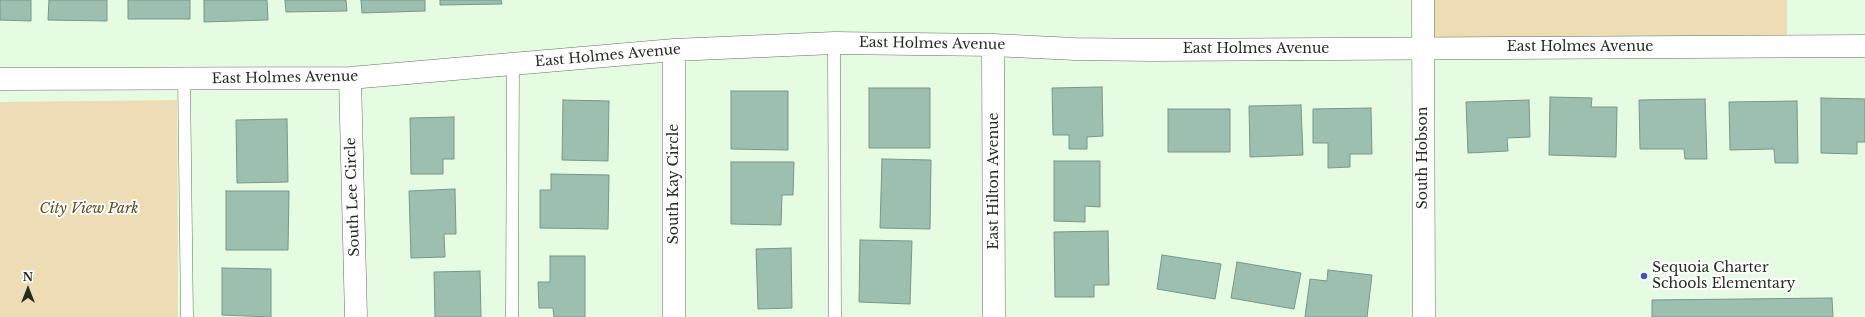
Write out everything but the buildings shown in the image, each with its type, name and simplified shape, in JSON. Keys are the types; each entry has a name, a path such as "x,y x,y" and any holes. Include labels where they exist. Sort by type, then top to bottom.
{"street":[{"name":"South Hobson","path":"1423,0 1424,317"},
{"name":"East Holmes Avenue","path":"0,80 350,78 674,50 834,43 993,45 1075,49 1151,50 1865,46"},
{"name":"East Hilton Avenue","path":"993,45 994,317"},
{"name":"South Kay Circle","path":"674,50 674,317"},
{"name":"South Lee Circle","path":"350,78 356,317"}],"lane":[{"path":"834,43 835,317"},
{"path":"512,317 513,64"},
{"path":"184,80 187,317"}],"green space":[{"path":"1423,0 1787,0 1787,45 1422,48"},
{"name":"City View Park","path":"177,100 178,317 0,317 0,102"}],"place":[{"name":"Sequoia Charter Schools Elementary","path":"1644,276"}]}
